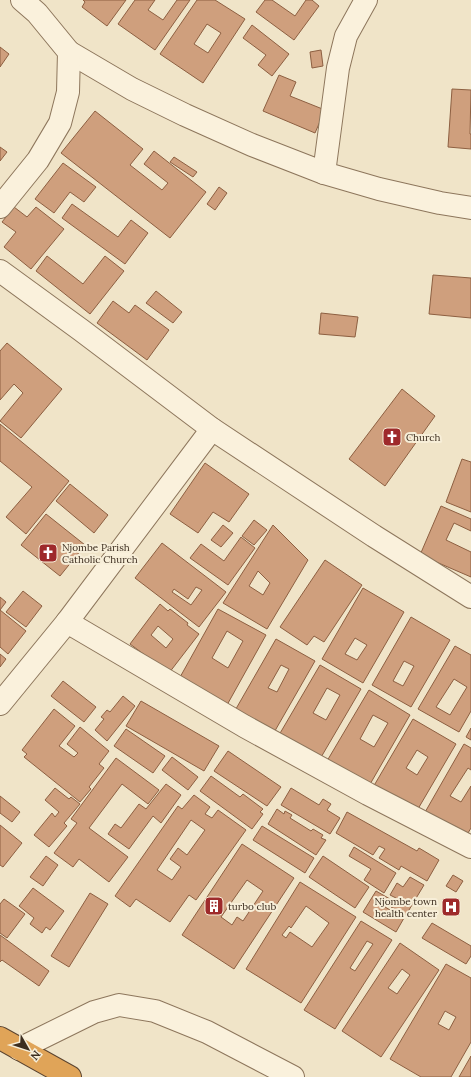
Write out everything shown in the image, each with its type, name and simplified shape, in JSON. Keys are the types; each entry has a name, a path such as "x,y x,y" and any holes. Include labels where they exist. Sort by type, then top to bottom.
{"highway":[{"path":"0,1038 70,1077"}],"street":[{"path":"22,0 37,13 69,52 132,89 185,115 252,145 324,173 378,189 440,203 471,208"},
{"path":"324,173 338,68 346,36 366,0"},
{"path":"0,207 38,160 60,123 68,92 69,52"},
{"path":"0,271 212,429 374,536 471,597"},
{"path":"0,704 67,622 212,429"},
{"path":"67,622 244,726 368,794 471,847"},
{"path":"19,1049 94,1012 118,1005 155,1011 207,1032 293,1077"}],"building":[{"path":"83,0 126,0 107,26 82,7 85,2"},
{"path":"135,0 155,0 148,10 163,20 177,0 190,0 155,50 118,24"},
{"path":"197,0 215,0 245,19 203,83 160,54","holes":["207,24 221,33 208,53 194,44"]},
{"path":"265,0 272,0 295,16 306,0 312,0 319,6 294,40 256,12"},
{"path":"252,25 289,54 272,76 258,65 266,55 243,38"},
{"path":"0,47 9,54 0,67"},
{"path":"321,50 323,66 312,68 310,52"},
{"path":"279,75 296,82 290,96 325,110 315,133 263,111"},
{"path":"452,89 471,90 471,149 448,147"},
{"path":"95,111 143,149 130,165 162,190 168,183 144,164 154,151 206,192 170,238 61,153"},
{"path":"0,147 7,152 0,161"},
{"path":"174,157 197,172 193,177 170,162"},
{"path":"63,163 96,187 84,202 70,192 54,213 35,199"},
{"path":"219,187 227,193 215,210 207,204"},
{"path":"72,204 118,237 131,220 148,233 125,264 62,218"},
{"path":"14,207 27,217 36,207 64,229 31,269 4,247 16,232 2,222"},
{"path":"47,256 83,284 105,256 124,271 90,314 36,271"},
{"path":"433,275 471,278 471,318 429,314"},
{"path":"156,291 182,312 173,323 146,303"},
{"path":"113,301 129,313 135,305 169,330 147,360 97,323"},
{"path":"321,313 358,317 355,337 319,334"},
{"path":"7,343 62,389 21,438 0,421 23,393 14,384 0,400 0,351"},
{"name":"Church","path":"402,389 435,416 385,486 349,459"},
{"path":"0,424 69,481 26,534 6,517 32,487 0,461"},
{"path":"462,459 471,462 471,512 446,502"},
{"path":"205,463 249,494 229,522 213,512 198,533 170,514"},
{"path":"70,484 108,515 94,533 56,501"},
{"path":"441,506 471,519 471,531 454,523 446,540 471,552 471,577 420,555"},
{"path":"46,514 85,545 60,576 21,545"},
{"path":"254,520 267,530 254,545 242,536"},
{"path":"223,525 233,533 221,547 211,540"},
{"path":"273,525 308,560 267,629 223,603","holes":["258,571 270,583 263,595 249,586"]},
{"path":"241,537 255,548 228,585 190,558 201,544 224,561"},
{"path":"162,543 226,592 199,627 135,578","holes":["196,587 202,590 191,605 172,592 174,589 188,599"]},
{"path":"325,560 362,585 324,642 314,636 307,645 280,627"},
{"path":"363,588 404,612 363,683 322,659","holes":["355,638 367,645 357,660 345,654"]},
{"path":"23,591 42,606 26,627 6,612"},
{"path":"0,597 6,602 0,610"},
{"path":"160,604 168,611 170,609 199,634 169,673 130,644","holes":["158,626 173,639 166,648 151,635"]},
{"path":"218,609 266,635 227,705 179,679","holes":["227,631 243,641 228,668 212,658"]},
{"path":"0,610 26,631 8,654 0,647"},
{"path":"411,617 450,640 411,707 372,685","holes":["404,661 414,666 403,686 393,681"]},
{"path":"276,639 315,661 272,736 233,714","holes":["281,665 289,669 277,692 268,688"]},
{"path":"455,646 471,655 471,711 459,732 418,709","holes":["454,679 467,687 450,715 436,707"]},
{"path":"0,654 6,659 0,667"},
{"path":"320,665 361,689 320,759 279,735","holes":["327,688 340,695 326,720 313,713"]},
{"path":"63,681 96,707 84,722 51,696"},
{"path":"369,690 410,715 369,786 327,761","holes":["373,715 388,723 374,747 360,739"]},
{"path":"123,696 135,706 107,741 95,730 104,719 101,717 107,710 110,712"},
{"path":"141,701 219,746 204,771 126,726"},
{"path":"54,709 75,726 59,746 74,757 78,753 67,744 80,727 109,751 99,764 104,768 89,787 91,789 80,802 24,757 27,754 22,750"},
{"path":"413,719 456,744 415,814 372,789","holes":["417,750 428,757 417,775 406,768"]},
{"path":"471,728 471,740 466,737"},
{"path":"126,729 165,756 153,773 114,746"},
{"path":"464,744 471,748 471,770 468,768 450,796 461,802 471,786 471,828 465,838 424,814"},
{"path":"228,751 281,787 267,806 214,771"},
{"path":"172,757 198,777 188,790 162,770"},
{"path":"116,758 159,790 148,804 122,784 89,828 128,857 109,882 79,859 73,867 54,853 77,823 71,819"},
{"path":"211,776 240,797 243,794 263,809 260,812 263,814 252,829 200,791"},
{"path":"166,784 181,795 161,823 153,816 129,849 108,834 115,824 121,828 139,804 146,809"},
{"path":"55,788 69,799 71,797 80,804 64,823 67,826 49,847 34,835 52,813 55,817 59,812 45,800"},
{"path":"291,788 319,805 323,799 331,804 327,810 340,818 330,834 281,805"},
{"path":"194,795 210,807 205,814 212,818 218,810 246,830 196,900 189,895 170,922 136,899 130,907 115,896 178,806 182,809","holes":["191,820 205,830 187,855 178,848 170,859 181,867 172,880 157,870"]},
{"path":"0,796 20,812 12,822 0,813"},
{"path":"277,809 284,814 285,811 292,815 290,818 311,831 313,829 323,835 321,838 326,840 316,855 268,824"},
{"path":"347,812 417,851 419,848 439,860 427,881 401,866 399,870 379,858 385,849 379,846 373,855 336,833"},
{"path":"0,825 22,843 3,867 0,865"},
{"path":"262,826 314,858 305,873 253,840"},
{"name":"turbo club","path":"242,844 294,878 234,969 182,935","holes":["247,880 263,891 243,921 237,917 232,925 221,917"]},
{"path":"354,847 396,873 384,893 364,880 371,869 349,856"},
{"path":"46,856 58,865 43,886 30,877"},
{"path":"323,856 369,887 355,908 309,877"},
{"path":"453,875 463,881 456,892 446,886"},
{"path":"410,877 424,885 406,915 391,907 396,898 390,895 397,883 403,887"},
{"name":"turbo club","path":"300,882 356,917 301,1003 246,969","holes":["306,906 329,923 312,947 290,932 286,938 282,935 289,926 291,928"]},
{"path":"33,888 64,911 50,930 46,927 42,933 30,924 34,918 19,906"},
{"path":"376,891 390,899 385,907 404,918 396,932 363,912"},
{"path":"90,893 108,904 69,967 51,956"},
{"path":"4,899 25,914 7,938 0,933 0,904"},
{"path":"361,921 392,940 335,1029 304,1010","holes":["367,941 373,944 355,971 350,968"]},
{"path":"432,923 471,946 471,956 466,964 422,938"},
{"path":"0,935 49,971 39,986 2,960 0,962"},
{"path":"400,943 439,970 381,1057 342,1031","holes":["402,969 410,975 397,994 388,988"]},
{"path":"446,964 471,978 471,1042 451,1077 421,1077 390,1059","holes":["445,1011 456,1017 449,1030 438,1024"]},
{"path":"471,1056 471,1077 459,1077"}],"place":[{"name":"Church","path":"392,437"},
{"name":"Njombe Parish Catholic Church","path":"48,553"},
{"name":"turbo club","path":"214,906"},
{"name":"Njombe town health center","path":"451,907"}]}
